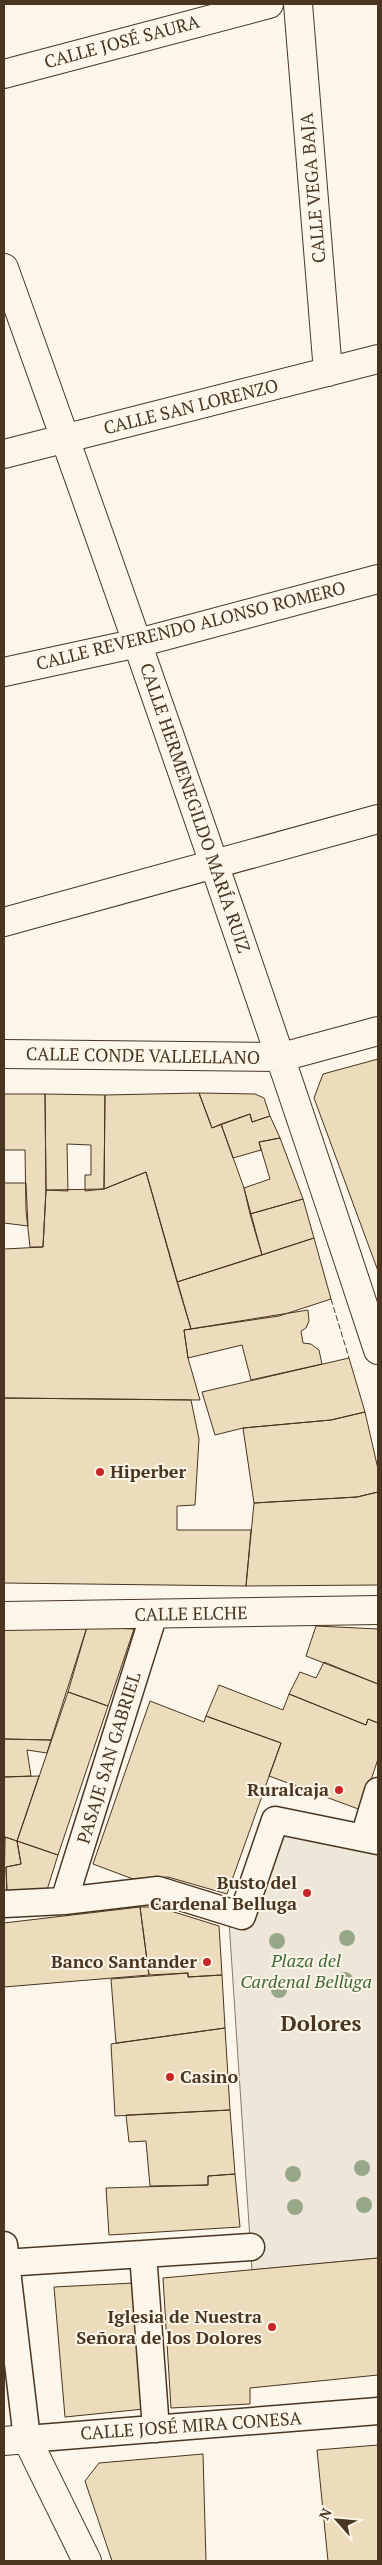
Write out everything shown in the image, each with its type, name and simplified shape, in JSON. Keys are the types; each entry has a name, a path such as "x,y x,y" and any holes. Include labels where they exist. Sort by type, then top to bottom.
{"street":[{"name":"CALLE JOSÉ SAURA","path":"4,74 269,4"},
{"name":"CALLE VEGA BAJA","path":"298,4 328,372"},
{"name":"CALLE HERMENEGILDO MARÍA RUIZ","path":"4,268 138,643 282,1057 378,1350"},
{"name":"CALLE SAN LORENZO","path":"4,454 378,359"},
{"name":"CALLE REVERENDO ALONSO ROMERO","path":"4,672 138,643 378,579"},
{"path":"4,922 378,819"},
{"name":"CALLE CONDE VALLELLANO","path":"4,1054 282,1057 378,1031"},
{"name":"CALLE ELCHE","path":"4,1616 378,1610"},
{"name":"PASAJE SAN GABRIEL","path":"64,1901 154,1614"},
{"path":"4,1904 64,1901 158,1890 242,1916 275,1820 371,1839 378,1791"},
{"path":"87,2561 15,2440 4,2257 143,2254 251,2247"},
{"path":"143,2254 156,2428"},
{"name":"CALLE JOSÉ MIRA CONESA","path":"15,2440 378,2411"}],"green space":[{"name":"Plaza del Cardenal Belluga","path":"280,1828 378,1849 378,2258 252,2270 229,1921"}],"building":[{"path":"378,1059 378,1271 314,1098 323,1074"},
{"path":"199,1093 255,1094 264,1098 270,1116 252,1122 250,1114 212,1128"},
{"path":"199,1093 212,1128 221,1124 244,1188 262,1255 177,1282 146,1172 104,1189 105,1095"},
{"path":"4,1094 45,1094 46,1190 43,1247 30,1247 26,1211 25,1150 4,1150"},
{"path":"45,1094 105,1095 104,1189 85,1191 85,1175 91,1175 91,1145 67,1144 68,1191 46,1190"},
{"path":"250,1114 252,1122 270,1116 280,1138 259,1142 261,1150 233,1158 221,1124"},
{"path":"280,1138 303,1199 250,1214 244,1188 270,1179 259,1142"},
{"path":"146,1172 191,1329 184,1330 188,1358 200,1400 4,1398 4,1249 43,1247 46,1190 104,1189"},
{"path":"4,1183 26,1183 28,1226 4,1223"},
{"path":"303,1199 314,1238 262,1255 250,1214"},
{"path":"314,1238 331,1299 279,1316 191,1329 177,1282"},
{"path":"308,1310 309,1321 306,1328 301,1331 303,1343 311,1344 319,1350 322,1364 251,1380 242,1345 188,1358 184,1330"},
{"path":"349,1358 365,1412 331,1420 243,1428 215,1435 202,1392"},
{"name":"Hiperber","path":"4,1398 191,1400 199,1439 195,1505 177,1506 177,1530 251,1530 246,1586 4,1583"},
{"path":"365,1412 378,1469 378,1492 357,1497 254,1503 243,1428 331,1420"},
{"path":"378,1492 378,1585 246,1586 254,1503 357,1497"},
{"path":"316,1626 378,1629 378,1684 306,1656"},
{"path":"87,1627 134,1629 108,1706 68,1692"},
{"path":"87,1627 51,1740 4,1739 4,1629"},
{"path":"324,1662 378,1684 378,1723 368,1719 366,1725 289,1694 300,1672 316,1678"},
{"path":"219,1685 283,1710 289,1694 366,1725 368,1719 378,1723 378,1759 361,1810 269,1776 281,1743 206,1716"},
{"path":"68,1692 108,1706 58,1855 17,1841"},
{"path":"150,1701 204,1722 206,1716 281,1743 227,1894 168,1877 133,1879 93,1864"},
{"path":"4,1739 51,1740 47,1753 27,1750 31,1776 4,1777"},
{"path":"39,1776 17,1841 5,1837 4,1845 4,1777"},
{"path":"5,1837 17,1841 21,1864 6,1867 7,1893 4,1893"},
{"path":"17,1841 58,1855 47,1890 7,1893 6,1867 21,1864"},
{"path":"140,1907 158,1907 219,1926 222,1975 188,1977 188,1973 149,1975"},
{"path":"140,1907 149,1975 4,1987 4,1923"},
{"path":"188,1973 188,1977 222,1975 225,2028 116,2043 111,1979"},
{"name":"Casino","path":"225,2028 230,2110 115,2116 111,2044"},
{"path":"230,2110 235,2174 208,2176 208,2185 150,2186 146,2141 129,2142 126,2115"},
{"path":"235,2174 240,2227 109,2235 106,2188 208,2185 208,2176"},
{"name":"Iglesia de Nuestra Señora de los Dolores","path":"378,2258 378,2375 250,2388 250,2404 171,2408 163,2278"},
{"path":"134,2283 144,2409 65,2417 54,2287"},
{"path":"378,2445 378,2561 328,2561 317,2450"},
{"path":"203,2454 206,2561 112,2561 85,2481 99,2463"}],"fence":[{"path":"331,1299 349,1358"}],"place":[{"name":"Hiperber","path":"100,1472"},
{"name":"Ruralcaja","path":"339,1790"},
{"name":"Busto del Cardenal Belluga","path":"307,1893"},
{"name":"Banco Santander","path":"207,1962"},
{"name":"Casino","path":"170,2077"},
{"name":"Iglesia de Nuestra Señora de los Dolores","path":"272,2327"}],"district":[{"name":"Dolores","path":"321,2023"}]}
